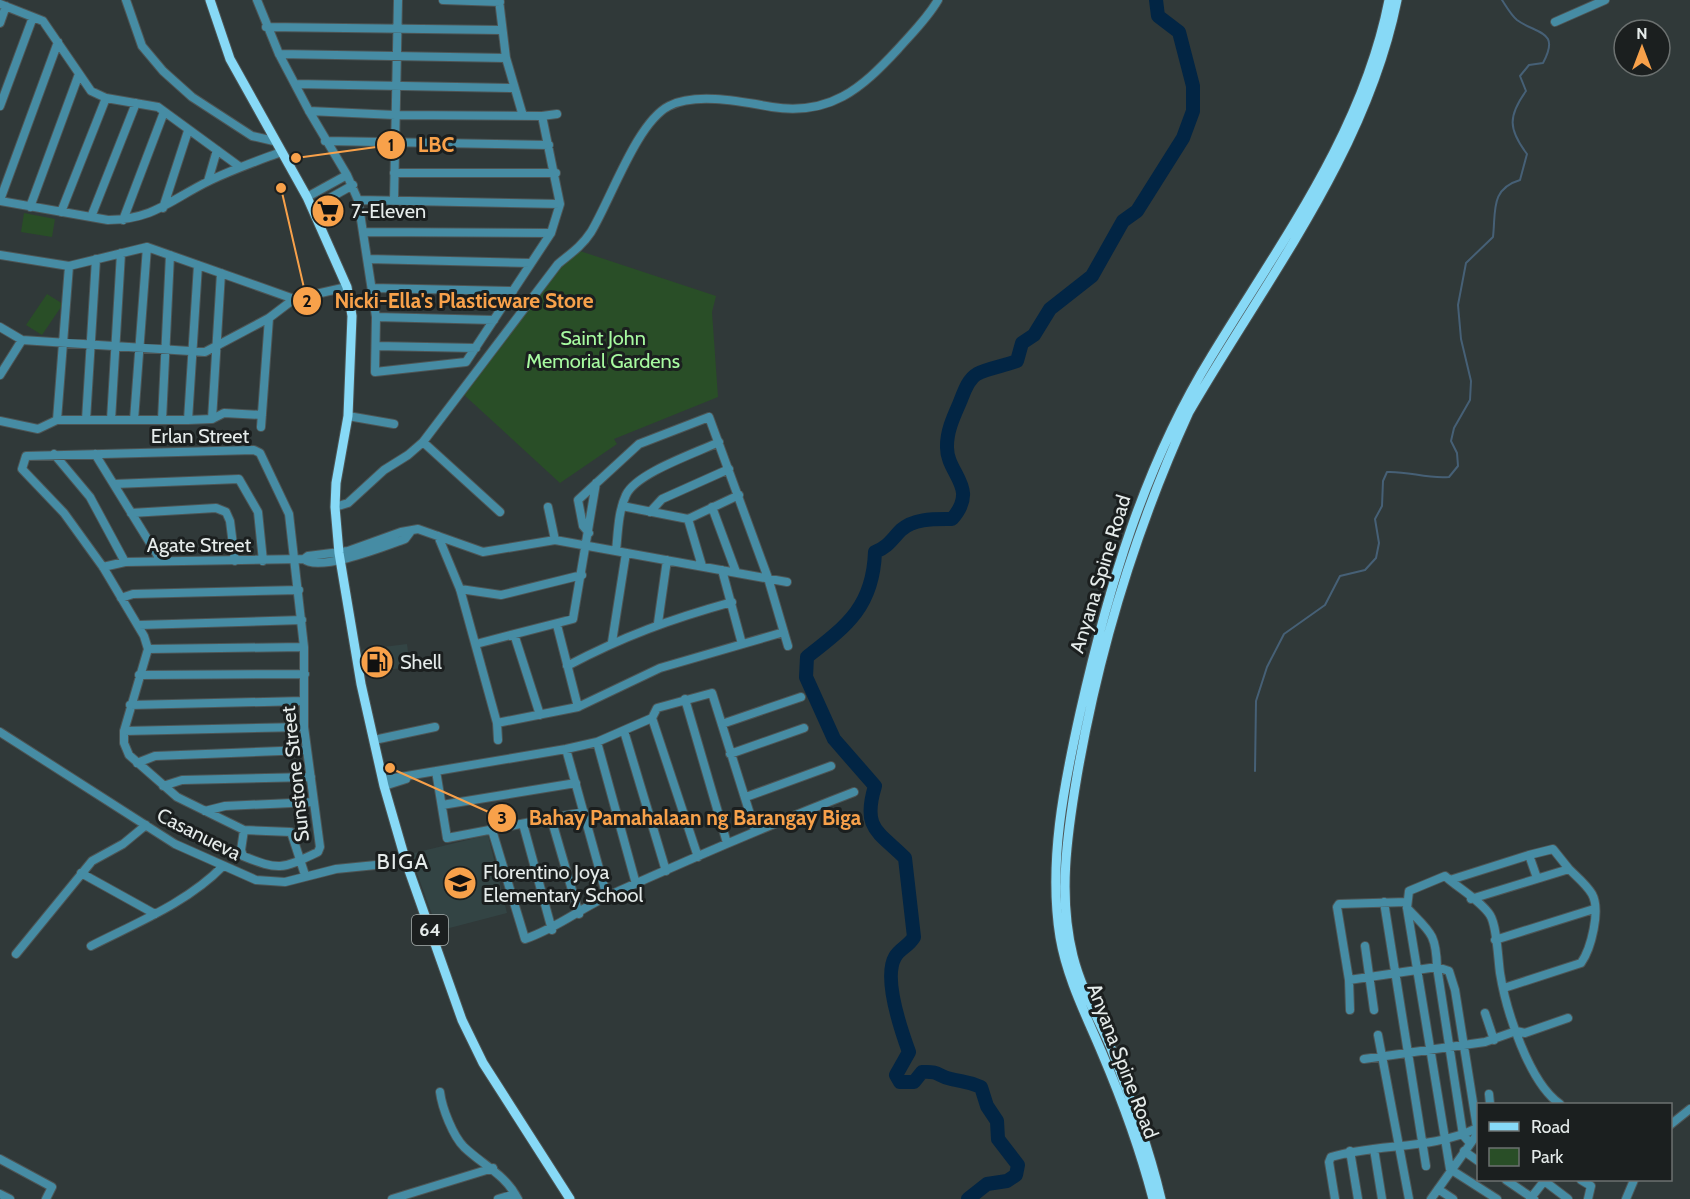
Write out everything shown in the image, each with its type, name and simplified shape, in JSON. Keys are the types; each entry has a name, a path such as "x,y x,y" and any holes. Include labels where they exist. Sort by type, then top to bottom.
{"main road":[{"name":"64","path":"210,0 230,59 307,197 347,287 352,316 348,416 336,483 335,507 339,556 361,684 384,783 406,862 466,1028 483,1063 570,1199"},
{"name":"Anyana Spine Road","path":"1153,1199 1126,1111 1076,991 1060,936 1056,865 1074,742 1097,637 1113,583 1156,464 1182,406 1314,192 1340,142 1371,65 1389,0"},
{"name":"Anyana Spine Road","path":"1161,1199 1133,1108 1083,986 1068,931 1066,866 1083,742 1122,585 1172,449 1200,393 1320,197 1348,145 1383,56 1397,0"}],"street":[{"path":"126,0 142,46 163,71 192,97 252,136 274,141"},
{"path":"257,0 266,27 279,54 309,111 353,185 358,200 376,317 375,372 466,362 476,348 551,233 560,204 556,173 542,116"},
{"path":"394,200 398,0"},
{"path":"443,0 500,1 501,30 506,58 512,88 523,116"},
{"path":"335,507 348,503 384,470 408,455 423,442 558,264 580,247 620,178 635,144 659,112 672,105 693,101 733,100 801,109 836,99 867,82 928,16 938,0"},
{"path":"1555,22 1605,0"},
{"path":"0,22 3,5 43,21 91,92 105,98 158,107 240,167"},
{"path":"0,106 33,17"},
{"path":"266,27 501,30"},
{"path":"58,42 0,200 91,217 123,220 163,208 208,181 281,152"},
{"path":"279,54 397,58 506,58"},
{"path":"30,207 79,74"},
{"path":"295,84 512,88"},
{"path":"61,212 105,98"},
{"path":"91,217 136,103"},
{"path":"309,111 395,115 542,116 557,114"},
{"path":"123,220 164,112"},
{"path":"163,208 188,131"},
{"path":"326,141 549,146"},
{"path":"208,181 217,150"},
{"path":"394,173 556,173"},
{"path":"307,197 347,175"},
{"path":"312,208 353,185"},
{"path":"358,200 560,204"},
{"path":"363,231 551,233"},
{"path":"0,255 69,266 147,247 294,299"},
{"path":"134,420 147,247"},
{"path":"111,420 121,254"},
{"path":"162,420 170,255"},
{"path":"86,420 96,259"},
{"path":"368,259 530,263"},
{"path":"188,420 198,265"},
{"path":"57,420 69,266"},
{"path":"212,419 221,273"},
{"path":"0,327 22,340 205,352 268,318 294,299 347,287"},
{"path":"372,288 513,291"},
{"path":"376,317 494,320"},
{"path":"261,428 268,318"},
{"path":"0,375 22,340"},
{"path":"376,346 476,348"},
{"path":"0,421 38,429 57,420 188,420 212,419 224,413 262,415"},
{"path":"348,416 394,424"},
{"path":"589,533 583,526 578,500 639,444 709,417 768,578 788,646"},
{"path":"423,442 500,512"},
{"path":"616,551 626,493 638,481 719,442"},
{"name":"Erlan Street","path":"103,567 64,513 22,469 26,456 257,451 284,498 289,514 295,560"},
{"path":"54,454 90,497 125,562"},
{"path":"95,454 161,561"},
{"path":"650,512 662,499 729,469"},
{"path":"114,484 239,479 258,512 263,561"},
{"path":"476,644 557,625 573,619 596,483"},
{"path":"622,506 688,519 739,495"},
{"path":"548,507 555,540"},
{"path":"712,507 736,572"},
{"path":"131,513 216,508 226,512 230,521 235,561"},
{"path":"688,519 702,566"},
{"name":"Agate Street","path":"103,567 125,562 161,561 304,560 308,563 394,543 418,529 438,536"},
{"path":"438,536 488,553 555,540 787,582"},
{"path":"438,536 460,589 497,723 498,740"},
{"path":"612,642 626,553"},
{"name":"Sunstone Street","path":"295,560 304,647 304,727 320,847 318,852 301,861"},
{"path":"658,623 667,560"},
{"path":"103,567 139,625 148,649 124,731 124,743 137,763 177,797 244,830 291,832 304,875"},
{"path":"722,570 742,644"},
{"path":"460,589 501,595 582,575"},
{"path":"121,598 133,594 299,590"},
{"path":"567,666 612,642 658,623 732,602"},
{"path":"139,625 302,620"},
{"path":"557,625 578,707"},
{"path":"497,723 578,707 660,668 784,632"},
{"path":"514,634 540,716"},
{"path":"148,649 304,647"},
{"path":"139,675 305,674"},
{"path":"384,783 404,780 409,776 597,742 652,718 657,708 712,693 755,830"},
{"path":"722,724 801,697"},
{"path":"685,699 727,843"},
{"path":"130,705 303,700"},
{"path":"652,718 698,857"},
{"path":"124,731 304,727"},
{"path":"374,740 435,727"},
{"path":"730,754 804,728"},
{"path":"624,731 666,871"},
{"name":"Casanueva","path":"0,732 176,844 256,880 271,883 336,868 406,862"},
{"path":"597,742 636,884"},
{"path":"566,749 606,897"},
{"path":"137,763 155,756 307,750"},
{"path":"746,797 831,766"},
{"path":"436,771 447,838 584,813"},
{"path":"163,786 182,780 310,777"},
{"path":"442,805 576,783"},
{"path":"492,830 525,939 552,930 606,897 755,830 854,792"},
{"path":"205,811 225,806 314,802"},
{"path":"551,818 579,914"},
{"path":"523,824 552,930"},
{"path":"16,954 92,861 123,844 146,825"},
{"path":"244,830 243,856 272,868 281,868 301,861"},
{"path":"1450,880 1553,849 1593,895 1594,909 1589,952 1581,963 1504,988"},
{"path":"1529,855 1537,878"},
{"path":"91,946 155,914 208,881 223,866"},
{"path":"1471,899 1569,868"},
{"path":"81,873 155,914"},
{"path":"1497,1199 1450,1169 1407,905 1409,891 1445,876 1490,915 1504,988 1516,1031 1534,1073 1552,1099 1558,1103"},
{"path":"1384,902 1406,1052 1426,1166"},
{"path":"1350,1010 1349,980 1337,907 1339,904 1384,902 1407,905 1435,939 1437,967 1463,1135 1470,1143"},
{"path":"1496,940 1594,909"},
{"path":"1365,946 1374,1010"},
{"path":"1349,980 1437,967 1449,971 1477,1126"},
{"path":"1485,1013 1494,1040"},
{"path":"1364,1059 1494,1040 1516,1031 1525,1033 1568,1018"},
{"path":"1378,1035 1409,1199"},
{"path":"440,1092 445,1115 463,1146 505,1179 516,1196 498,1199"},
{"path":"1489,1094 1490,1103"},
{"path":"1672,1124 1690,1109"},
{"path":"1335,1199 1329,1159 1350,1151 1444,1140 1477,1132"},
{"path":"1431,1199 1477,1133"},
{"path":"1374,1149 1382,1199"},
{"path":"1350,1151 1358,1199"},
{"path":"1464,1151 1477,1160"},
{"path":"0,1159 52,1187 46,1199"},
{"path":"392,1199 493,1168"},
{"path":"1509,1181 1532,1198 1543,1181"},
{"path":"1545,1181 1568,1199"},
{"path":"1584,1181 1591,1186 1588,1199"},
{"path":"1626,1199 1633,1181"},
{"path":"1438,1189 1453,1199"},
{"path":"0,1194 10,1199"}],"shaded area":[{"path":"407,644 410,667 362,673 359,650"},
{"name":"Florentino Joya Elementary School","path":"488,835 507,913 438,931 410,854"}],"green space":[{"path":"24,213 55,219 52,237 21,232"},
{"name":"Saint John Memorial Gardens","path":"580,251 716,296 712,312 718,397 614,439 617,444 560,483 462,393 558,266"},
{"path":"47,294 63,304 42,335 26,325"}],"waterway":[{"path":"968,1199 987,1184 1007,1181 1016,1175 1018,1165 998,1139 997,1121 987,1106 981,1087 933,1072 922,1072 914,1082 900,1082 896,1075 909,1052 894,1004 892,966 897,954 914,937 905,858 875,828 870,812 875,786 834,739 806,677 807,657 835,635 856,613 869,587 875,552 887,545 906,526 925,520 952,519 960,508 963,498 962,489 948,456 947,440 953,418 969,382 982,372 1017,361 1022,343 1034,335 1050,309 1092,276 1123,221 1137,211 1183,138 1193,111 1193,86 1179,32 1158,16 1156,0"},
{"path":"1255,771 1256,701 1267,667 1284,634 1325,605 1340,576 1365,570 1376,558 1379,543 1375,519 1382,506 1383,481 1387,472 1449,477 1458,466 1457,453 1451,441 1454,428 1470,400 1471,381 1461,339 1458,305 1466,263 1493,237 1496,202 1499,195 1510,184 1520,180 1527,154 1516,137 1513,122 1513,115 1526,91 1520,76 1529,65 1543,63 1549,44 1544,34 1515,18 1502,0"}],"place":[{"name":"LBC","path":"296,158"},
{"name":"Nicki-Ella's Plasticware Store","path":"281,188"},
{"name":"7-Eleven","path":"328,211"},
{"name":"Shell","path":"377,662"},
{"name":"Bahay Pamahalaan ng Barangay Biga","path":"390,768"},
{"name":"Florentino Joya Elementary School","path":"460,883"}],"district":[{"name":"BIGA","path":"403,861"}]}
